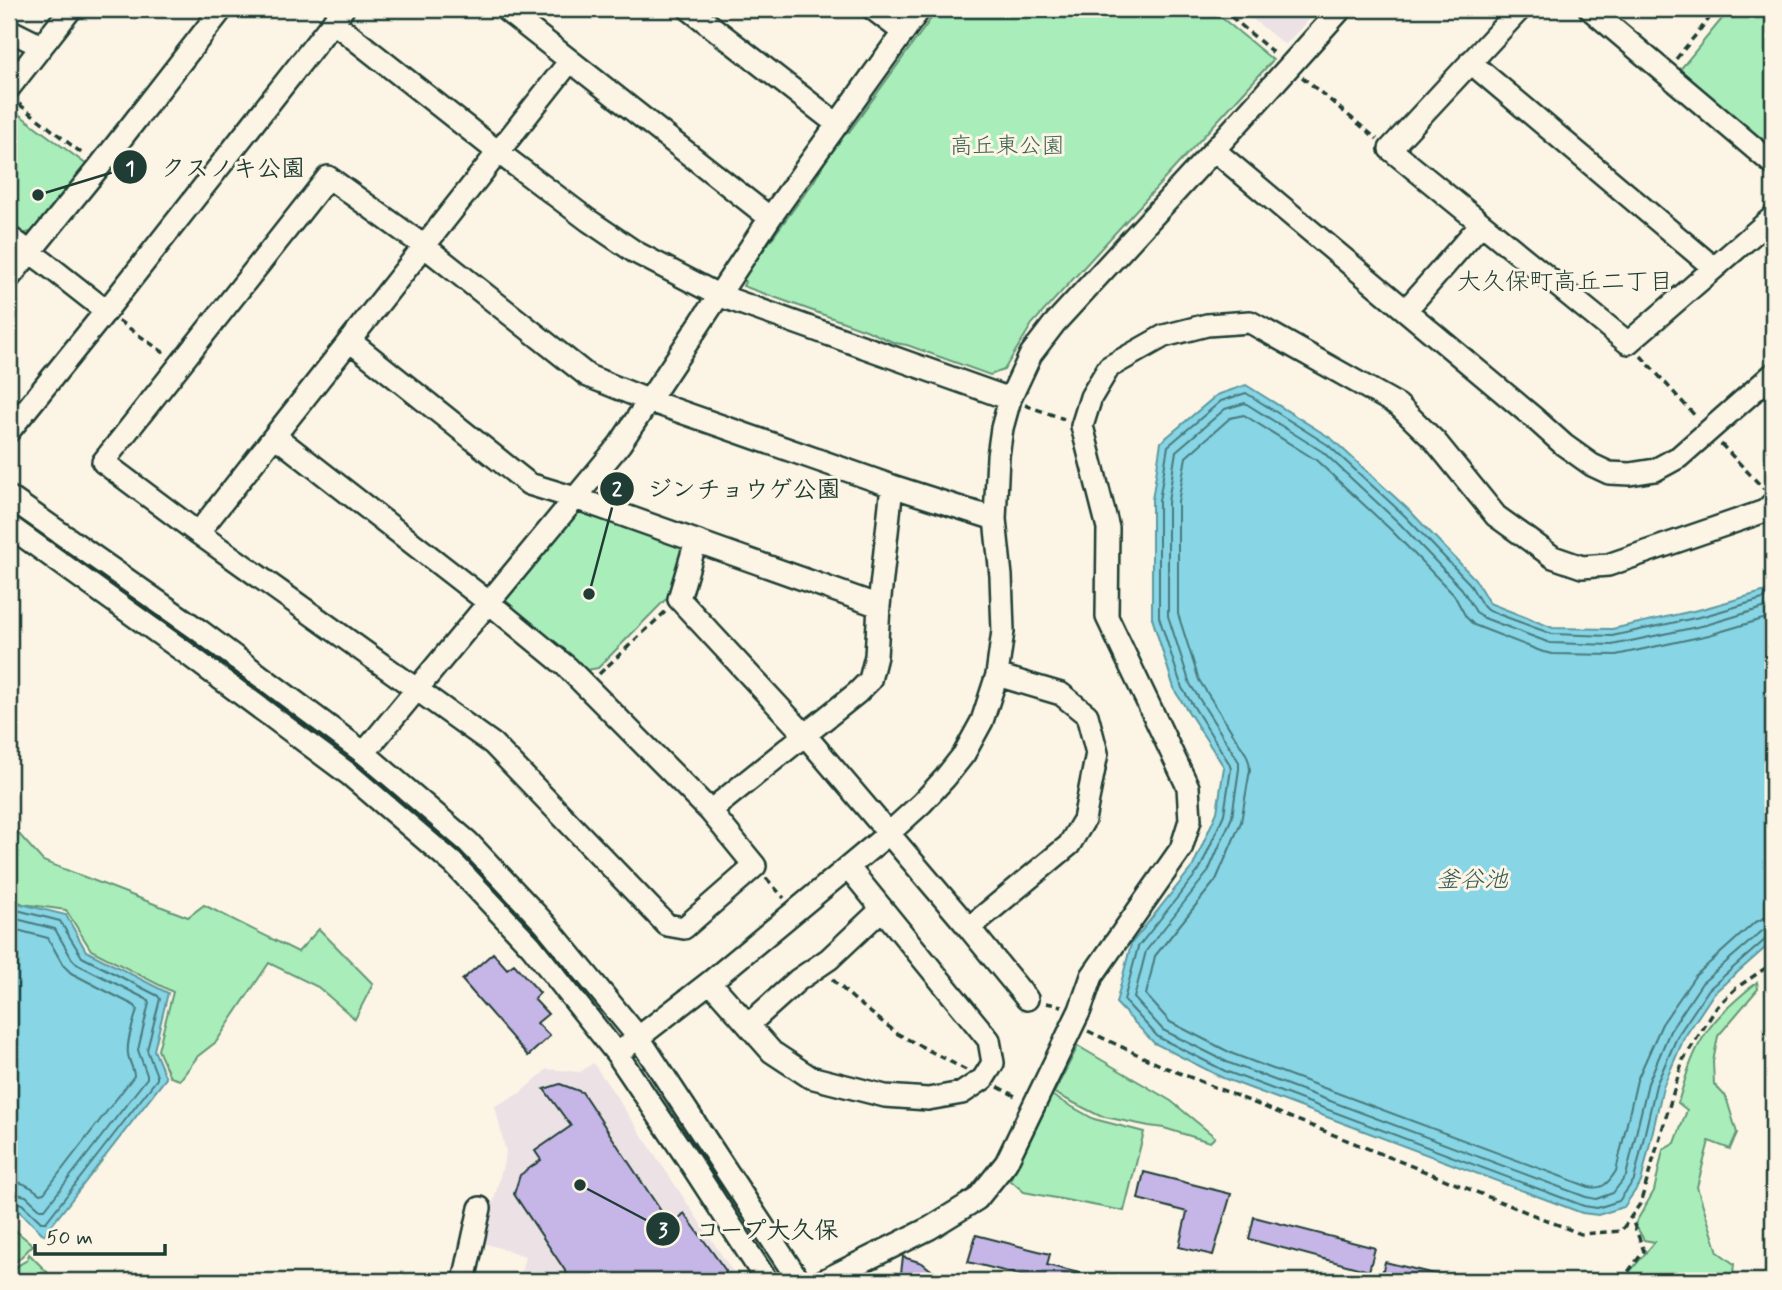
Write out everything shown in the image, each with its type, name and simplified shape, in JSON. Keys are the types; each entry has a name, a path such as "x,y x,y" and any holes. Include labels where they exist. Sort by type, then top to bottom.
{"street":[{"path":"14,96 41,47 71,9"},
{"path":"9,278 222,9"},
{"path":"509,9 508,11 570,61 770,218"},
{"path":"689,9 837,124"},
{"path":"873,9 903,32"},
{"path":"364,753 620,444 770,218 920,9"},
{"path":"617,1054 710,982 888,834 922,803 964,754 982,721 997,675 1003,631 995,519 998,456 1010,399 1031,354 1054,324 1341,9"},
{"path":"1520,9 1390,149 1628,343 1773,217"},
{"path":"1590,9 1773,164"},
{"path":"9,431 106,312 338,15 498,152 587,220 635,252 718,295 1010,399"},
{"path":"9,30 41,47"},
{"path":"198,533 570,61"},
{"path":"1471,62 1714,268"},
{"path":"1214,149 1564,445 1592,465 1609,472 1630,474 1656,470 1679,457 1773,374"},
{"path":"275,436 567,667 710,811 755,866 684,928 667,925 493,744 103,462 328,177 424,246 588,376 650,401 892,486 995,519"},
{"path":"1406,310 1482,223"},
{"path":"9,237 106,312"},
{"path":"823,1281 930,1228 977,1199 1006,1163 1077,1017 1091,976 1181,849 1190,820 1188,787 1107,617 1108,528 1082,426 1091,397 1109,368 1164,336 1207,325 1250,322 1398,405 1435,442 1496,516 1553,556 1582,567 1608,565 1765,511 1769,496"},
{"path":"350,341 529,484 879,606"},
{"path":"710,811 857,694 870,680 876,656 892,486"},
{"path":"9,497 200,631 364,753 468,842 545,924 639,1038 799,1281"},
{"path":"9,526 350,775 454,864 531,946 617,1054 767,1281"},
{"path":"696,541 679,599 806,735 1027,999"},
{"path":"969,929 1069,845 1084,820 1097,753 1087,715 1061,694 997,675"},
{"path":"710,982 772,1052 810,1077 885,1096 928,1099 962,1093 984,1079 993,1063 989,1041 848,867"},
{"path":"748,1025 798,980 829,959 882,909"},
{"path":"464,1281 480,1208"}],"path":[{"path":"1222,9 1390,149"},
{"path":"1665,72 1717,9"},
{"path":"14,96 99,167"},
{"path":"106,312 180,365"},
{"path":"1628,343 1769,496"},
{"path":"1010,399 1082,426"},
{"path":"586,685 679,599"},
{"path":"755,866 796,910"},
{"path":"1027,999 1077,1017 1162,1066 1581,1234 1621,1231 1640,1204 1683,1060 1717,1007 1736,988 1773,963"},
{"path":"819,966 856,1001 898,1034"},
{"path":"1621,1281 1644,1251 1630,1217"}],"shaded area":[{"path":"1240,9 1319,9 1285,45"},
{"path":"593,1063 739,1281 519,1281 525,1256 483,1243 506,1153 495,1106 520,1093 547,1069 580,1072"}],"green space":[{"name":"高丘東公園","path":"938,9 1211,9 1273,60 1032,324 1004,370 990,375 743,286 743,278 814,181 843,129 849,132"},
{"path":"1730,9 1773,12 1773,151 1678,72"},
{"path":"9,107 87,165 44,228 23,234 9,224"},
{"path":"575,513 587,513 683,544 689,551 674,591 598,668 587,670 503,604 505,598"},
{"path":"9,823 43,861 188,917 204,905 298,952 319,929 373,984 355,1019 318,987 269,963 216,1042 198,1056 180,1080 170,1077 158,1050 173,992 91,950 66,910 23,904 9,897"},
{"path":"1757,982 1758,989 1718,1036 1713,1062 1714,1084 1726,1097 1737,1133 1730,1149 1709,1141 1697,1187 1718,1252 1734,1264 1732,1281 1622,1281 1655,1242 1644,1240 1635,1224 1654,1191 1663,1150 1675,1143 1687,1110 1678,1103 1694,1056 1712,1024"},
{"path":"1078,1046 1171,1101 1215,1137 1210,1142 1164,1128 1100,1116 1054,1093"},
{"path":"1051,1095 1094,1119 1144,1132 1124,1211 1024,1192 1010,1180"},
{"path":"9,1225 33,1245 9,1265"},
{"path":"29,1254 56,1281 9,1281 9,1271 27,1260"}],"water":[{"name":"釜谷池","path":"1246,385 1332,439 1410,511 1475,579 1489,603 1553,628 1612,629 1702,609 1773,589 1773,941 1714,993 1684,1038 1663,1087 1641,1182 1624,1207 1598,1215 1582,1213 1223,1078 1154,1043 1116,1003 1131,944 1193,866 1217,812 1224,767 1175,691 1152,618 1152,500 1161,442 1217,395"},
{"path":"9,901 66,915 86,951 168,993 154,1050 166,1078 44,1235 18,1210 9,1206"}],"building":[{"path":"493,953 507,969 514,964 540,993 534,999 548,1014 537,1023 550,1036 528,1056 462,980"},
{"path":"560,1084 582,1092 667,1220 673,1215 677,1221 684,1213 726,1271 725,1281 572,1281 514,1194 520,1175 541,1160 535,1151 571,1126 544,1089"},
{"path":"1144,1172 1231,1194 1213,1255 1179,1247 1187,1212 1138,1199"},
{"path":"1254,1217 1375,1248 1369,1271 1249,1239"},
{"path":"976,1235 1050,1254 1047,1265 1091,1276 1091,1281 1044,1281 968,1262"},
{"path":"903,1257 922,1263 945,1281 922,1281 901,1273"},
{"path":"1385,1262 1443,1276 1443,1281 1380,1281"}],"place":[{"name":"クスノキ公園","path":"38,195"},
{"name":"ジンチョウゲ公園","path":"589,594"},
{"name":"コープ大久保","path":"580,1185"}],"district":[{"name":"大久保町高丘二丁目","path":"1565,282"}]}
